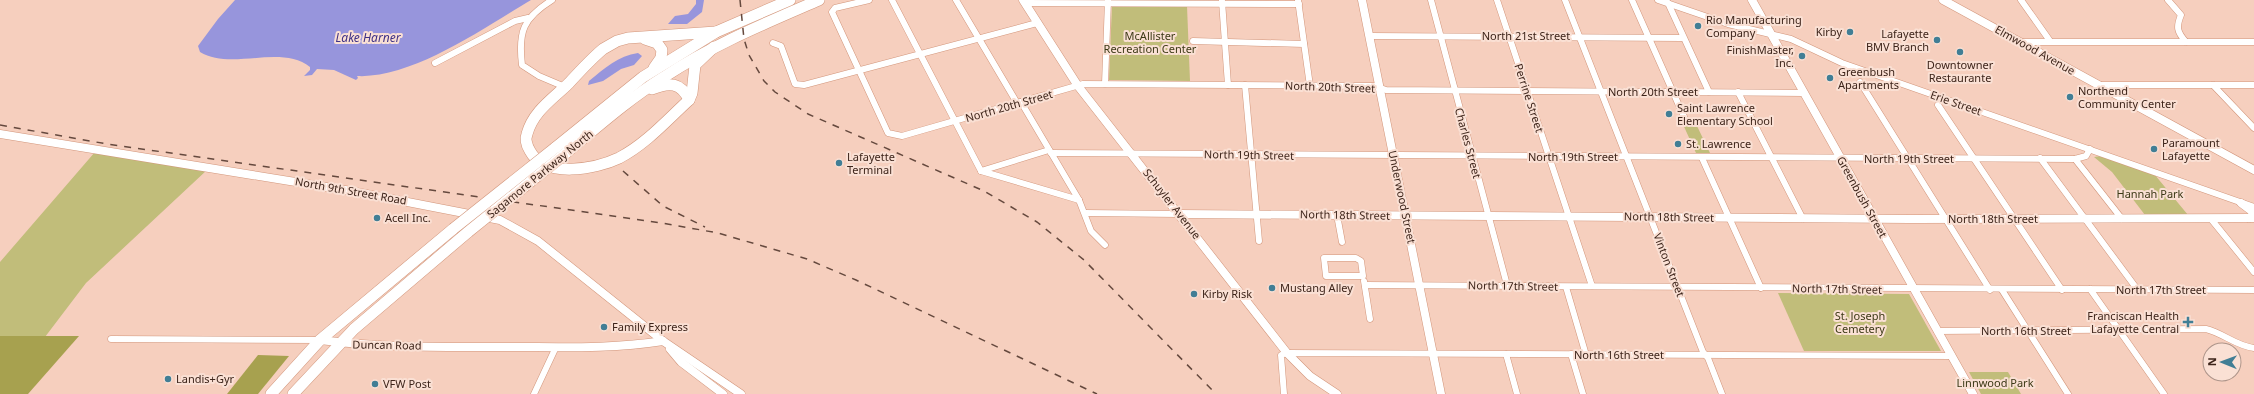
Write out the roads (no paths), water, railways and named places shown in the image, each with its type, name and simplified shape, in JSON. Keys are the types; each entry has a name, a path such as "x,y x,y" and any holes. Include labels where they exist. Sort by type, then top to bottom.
{"highway":[{"name":"Sagamore Parkway North","path":"293,394 339,343 393,293 468,232 643,77 716,32 790,0"},
{"name":"Sagamore Parkway North","path":"271,394 320,340 453,229 640,94 678,67 714,47 819,0"},
{"path":"714,47 695,65 692,93 689,100 645,139 619,157 591,167 557,168 533,157 528,150 526,134 534,118 601,51 616,42 631,38 682,36 716,32"},
{"path":"631,38 654,41 662,48 663,54 661,61 643,77"},
{"path":"640,94 658,86 681,86 686,90 689,100"}],"main road":[{"name":"Underwood Street","path":"1362,0 1407,216 1441,394"},
{"name":"Greenbush Street","path":"1752,0 1972,394"},
{"name":"Schuyler Avenue","path":"1024,1 1078,86 1132,153 1287,353 1300,368 1320,384 1337,394"},
{"name":"Elmwood Avenue","path":"1945,1 2254,170"},
{"name":"North 9th Street Road","path":"0,134 352,191 500,220 538,241 663,341"},
{"path":"2240,203 2253,212 2250,219"},
{"name":"North 18th Street","path":"1179,214 1803,219 2250,219"},
{"name":"Duncan Road","path":"320,340 356,346 556,347 636,346 663,341"},
{"path":"663,341 681,362 723,394"},
{"path":"663,341 741,394"}],"street":[{"path":"552,0 536,9 528,18 521,32 522,65 539,76 565,87"},
{"path":"859,70 832,10 869,0"},
{"path":"892,0 981,170 1079,200"},
{"path":"956,0 978,39 1050,151 1079,200 1091,231 1105,245"},
{"name":"Charles Street","path":"1431,0 1507,285"},
{"name":"Perrine Street","path":"1497,0 1592,286"},
{"name":"Vinton Street","path":"1565,0 1677,287 1703,352 1706,355 1722,394"},
{"path":"1632,0 1684,119"},
{"name":"Erie Street","path":"1658,0 1728,24 1770,32 1791,39 1842,63 2254,207"},
{"path":"2021,0 2050,41"},
{"path":"2168,0 2181,16 2177,25 2178,33 2186,42"},
{"path":"1024,1 1298,2 1310,86"},
{"path":"1105,84 1108,1"},
{"path":"1222,2 1228,85"},
{"path":"1668,3 1709,92"},
{"path":"435,63 515,21 528,18"},
{"path":"773,43 781,46 795,84 799,86 1037,23"},
{"name":"North 21st Street","path":"1370,36 1579,36 1683,38"},
{"path":"1193,41 1304,44"},
{"path":"2020,42 2254,42"},
{"name":"North 20th Street","path":"859,70 888,133 902,136 1078,86 1105,84 1375,86 1380,89 1527,91 1804,93"},
{"path":"1860,82 1990,290"},
{"path":"1245,85 1259,241"},
{"path":"2213,85 2254,128"},
{"path":"2100,86 2254,85"},
{"path":"1738,92 1803,219"},
{"path":"1938,105 2062,290"},
{"path":"2090,149 2086,156 2075,159 2122,219"},
{"name":"North 19th Street","path":"981,170 1050,151 1472,157 2075,159"},
{"path":"1702,158 1761,288"},
{"path":"2040,158 2137,289"},
{"name":"North 18th Street","path":"1085,213 1179,214"},
{"path":"1337,215 1342,242"},
{"path":"2211,219 2254,272"},
{"path":"1363,276 1326,276 1324,258 1356,258 1361,261 1370,319"},
{"name":"North 17th Street","path":"1365,285 1507,285 1914,290 2254,290"},
{"path":"1566,286 1586,354"},
{"path":"2090,289 2164,394"},
{"path":"2002,290 2068,394"},
{"name":"North 16th Street","path":"1937,331 2209,329 2241,347 2254,348"},
{"name":"Duncan Road","path":"111,339 320,340"},
{"path":"534,394 556,347"},
{"path":"1284,394 1281,355 1287,353"},
{"name":"North 16th Street","path":"1287,353 1952,356"},
{"path":"1506,354 1517,394"},
{"path":"1571,354 1583,394"}],"water":[{"name":"Lake Harner","path":"235,0 531,0 470,37 424,61 378,75 357,76 358,78 356,80 334,70 317,69 312,75 304,76 310,70 310,67 298,61 285,58 271,57 226,59 212,57 200,52 198,46 218,19"},
{"path":"696,0 704,0 702,12 687,24 668,24 675,16 688,14 696,4"},
{"path":"638,53 642,56 634,65 621,69 603,81 588,85 589,81 612,63 624,57"}],"railway":[{"path":"740,0 744,39 749,55 764,81 775,92 808,114 984,191 1037,222 1084,260 1216,394"},
{"path":"0,125 107,144 662,223 718,233 807,259 856,280 1097,394"},
{"path":"623,171 663,206 705,227"}],"place":[{"name":"Rio Manufacturing Company","path":"1698,26"},
{"name":"Kirby","path":"1850,32"},
{"name":"Lafayette BMV Branch","path":"1937,40"},
{"name":"Downtowner Restaurante","path":"1960,52"},
{"name":"FinishMaster, Inc.","path":"1802,56"},
{"name":"Greenbush Apartments","path":"1830,78"},
{"name":"Northend Community Center","path":"2070,97"},
{"name":"Saint Lawrence Elementary School","path":"1669,114"},
{"name":"St. Lawrence","path":"1678,144"},
{"name":"Paramount Lafayette","path":"2154,149"},
{"name":"Lafayette Terminal","path":"839,163"},
{"name":"Acell Inc.","path":"377,218"},
{"name":"Mustang Alley","path":"1272,288"},
{"name":"Kirby Risk","path":"1194,294"},
{"name":"Franciscan Health Lafayette Central","path":"2188,322"},
{"name":"Family Express","path":"604,327"},
{"name":"Landis+Gyr","path":"168,379"},
{"name":"VFW Post","path":"375,384"}],"park label":[{"name":"McAllister Recreation Center","path":"1150,42"},
{"name":"Hannah Park","path":"2150,194"},
{"name":"St. Joseph Cemetery","path":"1860,322"},
{"name":"Linnwood Park","path":"1995,383"}]}
